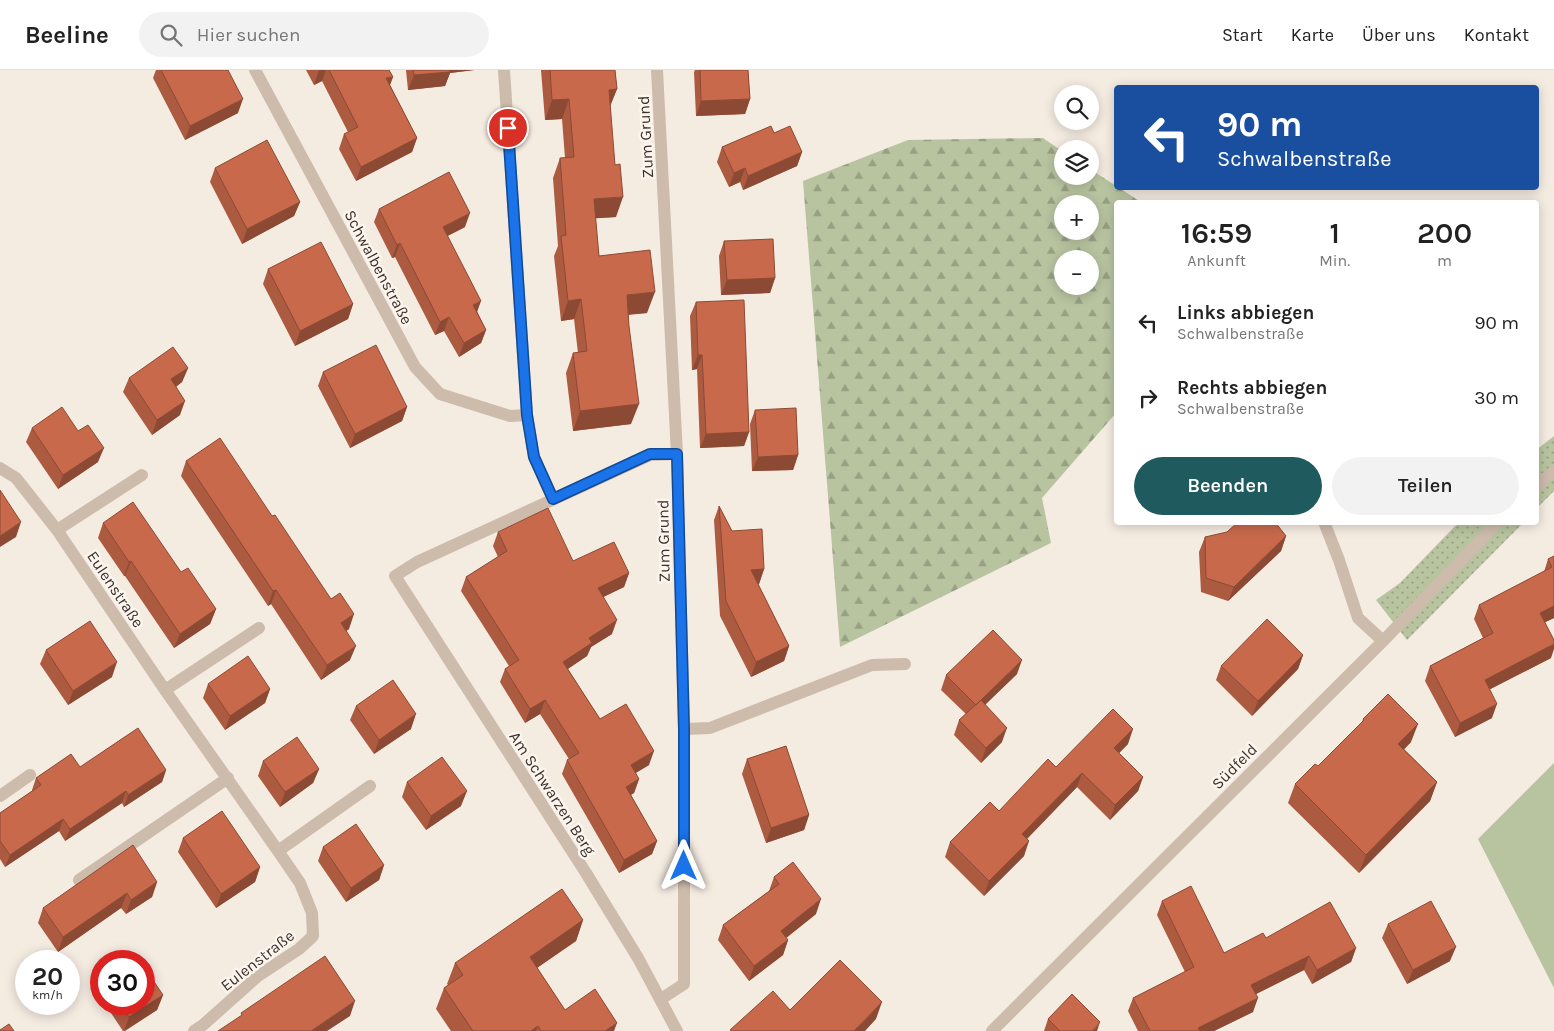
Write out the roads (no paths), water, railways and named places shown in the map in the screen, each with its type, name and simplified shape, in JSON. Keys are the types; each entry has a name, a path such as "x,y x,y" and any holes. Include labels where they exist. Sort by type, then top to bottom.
{"street":[{"name":"Schwalbenstraße","path":"255,70 415,367 440,394 510,416 527,415"},
{"path":"504,70 527,415 534,457 553,499 650,454 677,454"},
{"name":"Zum Grund","path":"657,70 677,454 684,729 684,984 661,999"},
{"name":"Eulenstraße","path":"0,468 16,478 57,530 165,690 300,883 312,913 313,936 299,949 258,976 194,1031"},
{"path":"1539,484 1554,471"},
{"path":"57,530 142,475"},
{"name":"Am Schwarzen Berg","path":"553,499 417,562 395,576 586,873 638,958 677,1031"},
{"path":"1325,525 1358,618 1382,641"},
{"name":"Südfeld","path":"992,1031 1382,641 1495,525"},
{"path":"165,690 259,628"},
{"path":"684,729 710,728 872,665 905,664"},
{"path":"0,796 30,775"},
{"path":"80,880 228,778"},
{"path":"278,851 370,786"}]}
